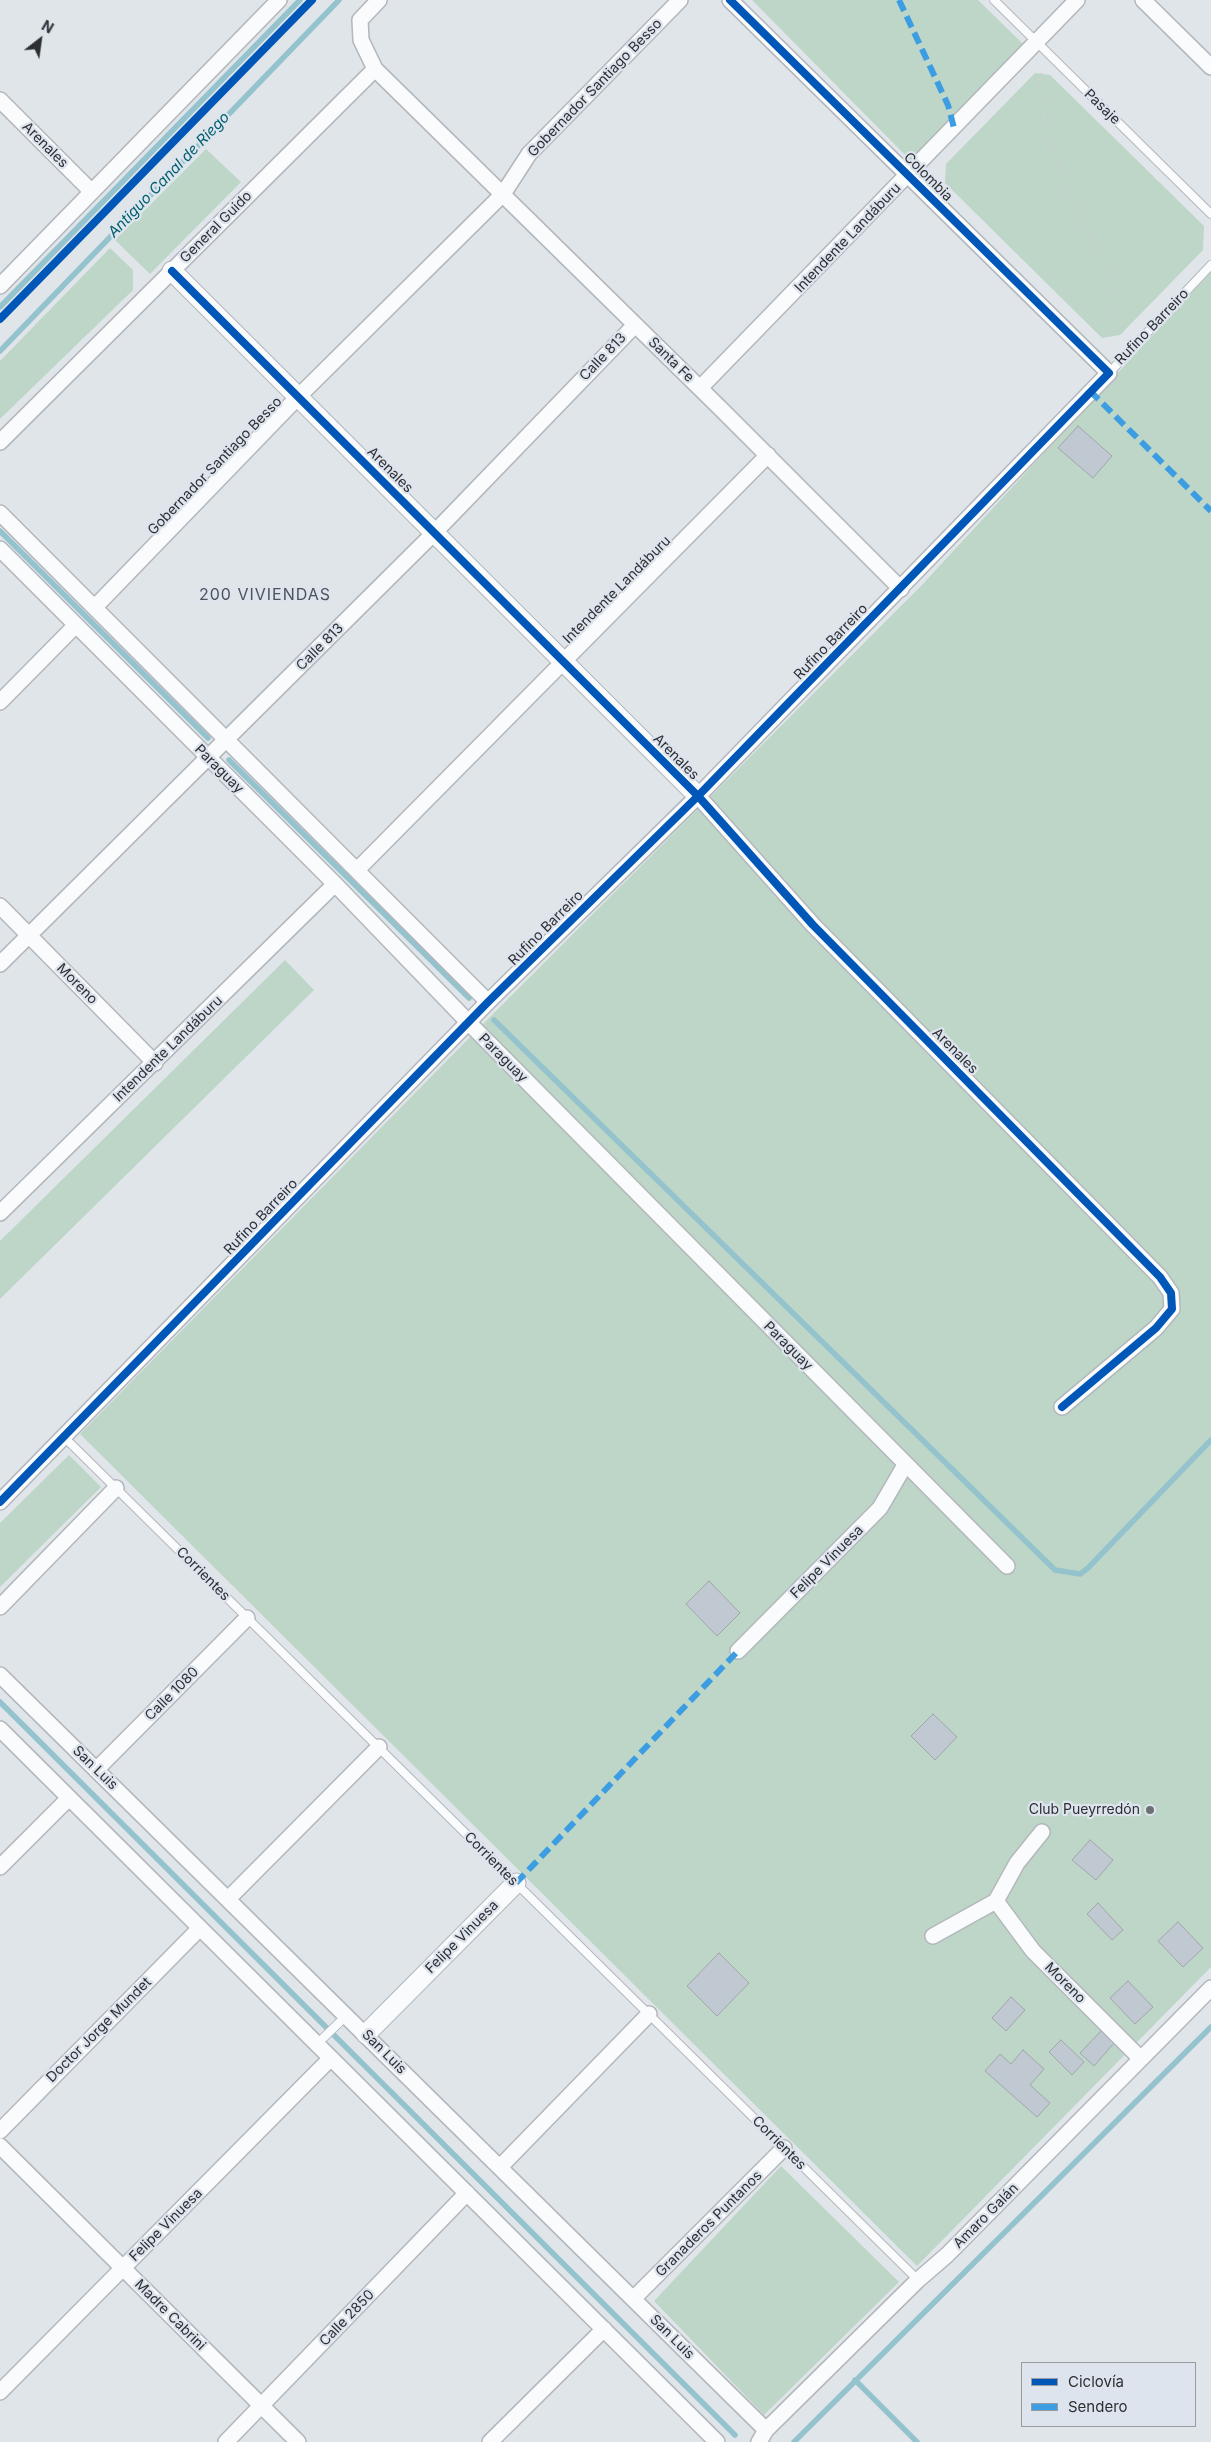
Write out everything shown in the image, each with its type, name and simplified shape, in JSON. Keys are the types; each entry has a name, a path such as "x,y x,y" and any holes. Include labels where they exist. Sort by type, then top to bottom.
{"street":[{"path":"0,286 279,0"},
{"path":"375,69 361,40 360,20 379,0"},
{"name":"Gobernador Santiago Besso","path":"95,607 298,397 503,194 528,154 680,0"},
{"name":"Colombia","path":"730,0 1109,372"},
{"name":"Intendente Landáburu","path":"700,388 1077,0"},
{"path":"1143,0 1211,67"},
{"name":"Santa Fe","path":"375,69 768,455 901,589"},
{"name":"General Guido","path":"0,442 375,69"},
{"name":"Arenales","path":"0,100 91,191"},
{"name":"Arenales","path":"172,271 698,796 813,925 1160,1277 1171,1293 1172,1309 1156,1328 1062,1407"},
{"name":"Calle 813","path":"0,964 209,759 434,533 635,325"},
{"name":"Rufino Barreiro","path":"0,1502 469,1024 488,1002 698,796 901,589 1109,372"},
{"name":"Intendente Landáburu","path":"357,870 768,455"},
{"name":"Paraguay","path":"0,512 488,1002"},
{"name":"Paraguay","path":"0,549 335,884 469,1024 1007,1566"},
{"path":"0,702 76,625"},
{"name":"Intendente Landáburu","path":"0,1213 155,1063 335,884"},
{"name":"Moreno","path":"0,906 155,1063"},
{"name":"Felipe Vinuesa","path":"738,1651 880,1508 905,1465"},
{"path":"0,1607 116,1488"},
{"name":"Calle 1080","path":"96,1770 247,1618"},
{"name":"San Luis","path":"0,1675 633,2298 762,2436"},
{"path":"0,1729 717,2442"},
{"path":"228,1899 379,1747"},
{"path":"0,1867 69,1798"},
{"path":"933,1936 996,1901 1017,1863 1042,1832"},
{"name":"Felipe Vinuesa","path":"366,2034 516,1883"},
{"name":"Moreno","path":"996,1901 1033,1951 1141,2059"},
{"name":"Doctor Jorge Mundet","path":"0,2131 199,1929"},
{"name":"Amaro Galán","path":"762,2436 918,2280 947,2255 1211,1988"},
{"path":"500,2166 649,2014"},
{"name":"Felipe Vinuesa","path":"0,2392 331,2058"},
{"name":"Madre Cabrini","path":"0,2146 298,2442"},
{"name":"Granaderos Puntanos","path":"633,2298 784,2148"},
{"name":"Calle 2850","path":"226,2442 467,2193"},
{"path":"490,2442 604,2328"}],"lane":[{"name":"Pasaje","path":"994,0 1211,214"},
{"name":"Rufino Barreiro","path":"1109,372 1211,265"},
{"name":"Corrientes","path":"64,1437 918,2280"},
{"path":"318,2044 347,2015"}],"path":[{"path":"1041,74 1039,82 1041,104 1064,185 1103,260 1109,281 1114,336"}],"green space":[{"path":"752,0 978,0 1023,44 911,161"},
{"path":"1035,73 1050,75 1204,226 1203,250 1120,335 1102,338 945,183 946,164"},
{"path":"206,149 241,182 150,274 115,240"},
{"path":"110,248 133,270 133,290 0,419 0,361"},
{"path":"1211,272 1211,1967 917,2266 80,1434 476,1031 921,586"},
{"path":"285,960 314,990 0,1299 0,1241"},
{"path":"69,1455 101,1487 0,1587 0,1523"},
{"path":"781,2166 899,2282 764,2415 654,2301"}],"building":[{"path":"1078,426 1112,456 1093,478 1058,448"},
{"path":"709,1581 740,1613 717,1636 686,1604"},
{"path":"933,1714 957,1737 935,1760 911,1736"},
{"path":"1090,1840 1113,1860 1096,1880 1072,1860"},
{"path":"1098,1903 1123,1930 1112,1940 1087,1914"},
{"path":"1178,1922 1203,1948 1183,1967 1158,1941"},
{"path":"719,1953 749,1983 717,2016 687,1986"},
{"path":"1128,1981 1153,2007 1135,2024 1110,1998"},
{"path":"1011,1997 1025,2010 1006,2031 992,2018"},
{"path":"1101,2031 1114,2043 1094,2066 1080,2053"},
{"path":"1061,2040 1084,2062 1072,2075 1049,2052"},
{"path":"1023,2050 1044,2069 1030,2085 1050,2103 1037,2117 985,2071 1000,2054 1011,2064"}],"waterway":[{"path":"0,307 300,0"},
{"name":"Antiguo Canal de Riego","path":"0,351 339,0"},
{"path":"0,531 208,738"},
{"path":"229,760 469,998"},
{"path":"494,1020 1055,1570 1080,1574 1088,1568 1211,1440"},
{"path":"0,1702 735,2435"},
{"path":"794,2442 1211,2027"},
{"path":"855,2380 917,2442"}],"marked path":[{"path":"899,0 948,105 954,128"},
{"path":"1090,391 1211,511"},
{"path":"516,1883 738,1651"}],"cycle path":[{"path":"0,319 312,0"},
{"path":"0,1502 488,1002 698,796 1109,373 730,0"},
{"path":"172,271 698,796 813,925 1160,1277 1171,1293 1172,1309 1156,1328 1062,1407"}],"place":[{"name":"Club Pueyrredón","path":"1150,1810"}],"district":[{"name":"200 VIVIENDAS","path":"265,595"}]}
